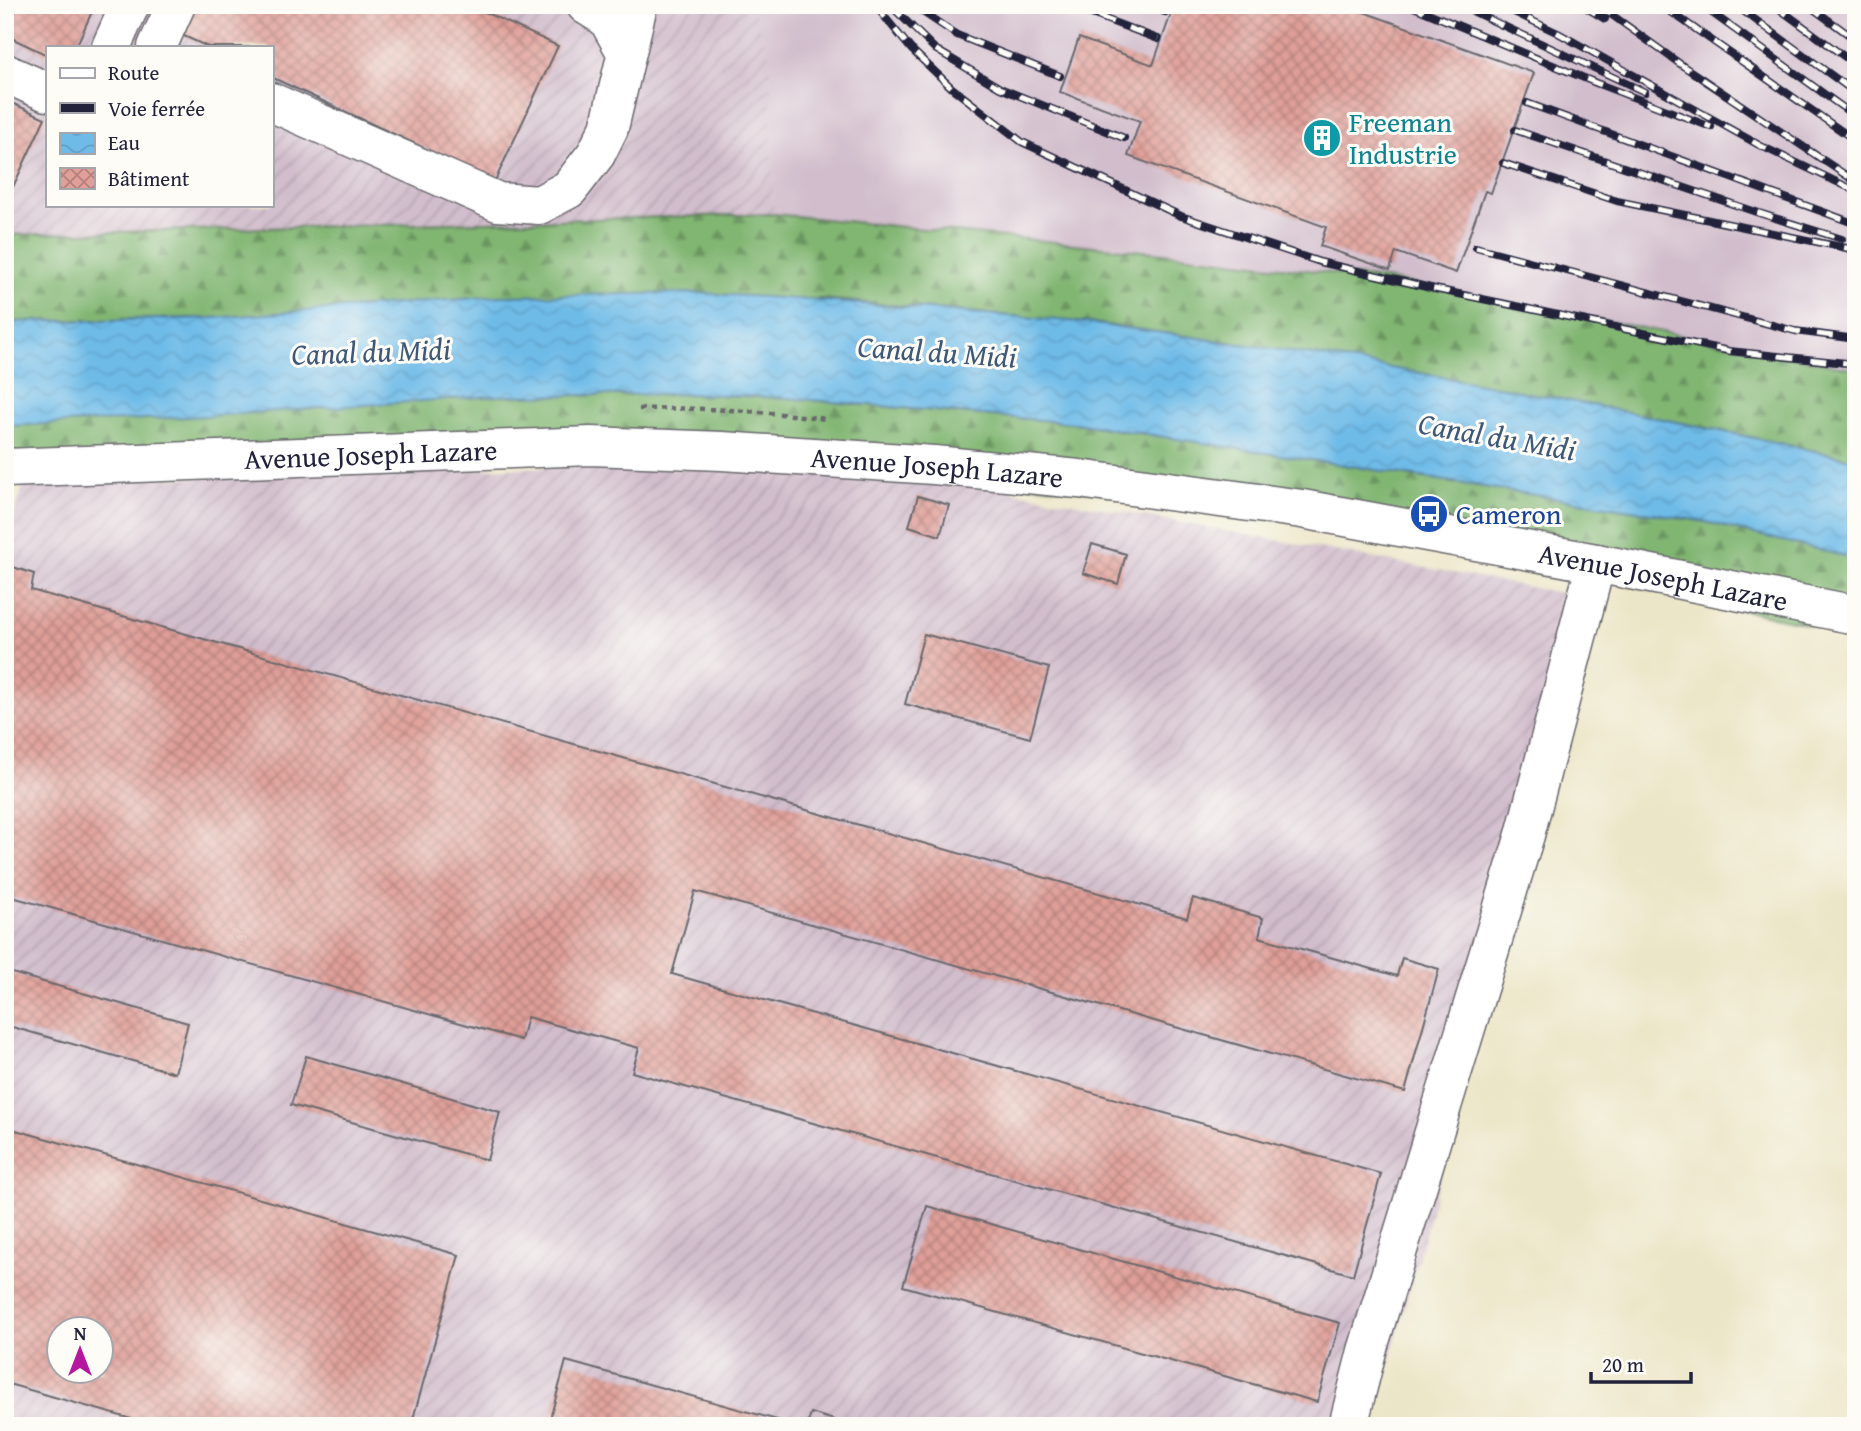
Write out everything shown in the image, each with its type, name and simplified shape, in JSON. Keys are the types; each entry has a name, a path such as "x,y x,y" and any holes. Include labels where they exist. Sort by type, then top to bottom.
{"main road":[{"path":"111,46 130,5"},
{"path":"157,46 176,5"},
{"path":"586,5 607,18 626,52"},
{"path":"273,103 498,202 539,205 569,189 596,154 608,128 638,5"},
{"path":"5,73 46,92"},
{"name":"Avenue Joseph Lazare","path":"5,468 591,446 722,451 921,464 1079,479 1302,509 1597,563 1856,615"},
{"path":"1348,1426 1367,1351 1525,835 1597,563"}],"shaded area":[{"path":"5,5 752,5 770,57 774,214 5,235"},
{"path":"752,5 1856,5 1856,369 1391,280 1163,253 774,214 770,57"},
{"name":"Cameron","path":"586,466 930,476 1599,600 1372,1426 5,1426 5,545 24,482"}],"green space":[{"path":"774,214 1163,253 1391,280 1856,369 1856,460 1723,431 1479,384 1287,351 1100,324 822,299 5,322 5,235"},
{"path":"601,394 787,398 1075,423 1702,521 1856,558 1856,635 1628,585 1441,530 722,451 5,468 5,426 494,396"}],"water":[{"name":"Canal du Midi","path":"698,293 1055,320 1198,338 1481,384 1856,460 1856,559 1702,521 1075,423 787,398 695,394 494,396 207,416 5,426 5,322 212,318 501,296"}],"building":[{"path":"5,5 95,5 76,46 46,46 46,55 5,35"},
{"path":"185,5 470,5 558,46 495,181 273,78 273,46 206,46 173,31"},
{"name":"Freeman Industrie","path":"1174,5 1344,5 1534,73 1491,193 1485,191 1456,273 1396,252 1390,270 1320,246 1326,227 1128,156 1140,121 1060,92 1079,38 1153,65"},
{"path":"5,100 45,118 13,187 5,184"},
{"path":"918,496 949,505 940,536 909,526"},
{"path":"1092,544 1126,554 1118,584 1083,573"},
{"path":"13,567 34,574 31,590 1187,918 1193,898 1263,918 1259,937 1397,976 1402,958 1439,969 1405,1092 695,891 672,974 1381,1174 1353,1275 632,1072 639,1048 527,1017 521,1040 5,895 5,582 9,583"},
{"path":"924,634 1049,668 1030,738 905,704"},
{"path":"5,971 188,1023 175,1073 5,1025"},
{"path":"306,1056 500,1112 487,1160 291,1105"},
{"path":"5,1127 459,1255 411,1426 156,1426 5,1383"},
{"path":"927,1206 1340,1323 1317,1402 903,1286"},
{"path":"566,1361 795,1425 795,1426 548,1426"},
{"path":"811,1413 834,1420 832,1426 807,1426"}],"railway":[{"path":"875,5 911,49 952,88 1022,142 1181,216 1320,262 1435,289 1729,351 1856,364"},
{"path":"890,5 935,49 1000,88 1124,138"},
{"path":"912,5 957,35 1060,76"},
{"path":"1068,5 1158,39"},
{"path":"1146,5 1165,12"},
{"path":"1409,5 1596,83 1711,127"},
{"path":"1459,5 1645,92"},
{"path":"1499,5 1558,33 1759,145 1856,191"},
{"path":"1582,5 1605,19"},
{"path":"1598,5 1683,66 1853,180"},
{"path":"1661,5 1856,141"},
{"path":"1701,5 1856,117"},
{"path":"1735,5 1856,93"},
{"path":"1774,5 1856,65"},
{"path":"1808,5 1856,40"},
{"path":"1848,5 1856,11"},
{"path":"1527,103 1856,224"},
{"path":"1515,130 1842,239"},
{"path":"1503,163 1617,201 1856,250"},
{"path":"1476,247 1795,331 1856,339"}],"place":[{"name":"Freeman Industrie","path":"1322,138"},
{"name":"Cameron","path":"1429,514"}]}
